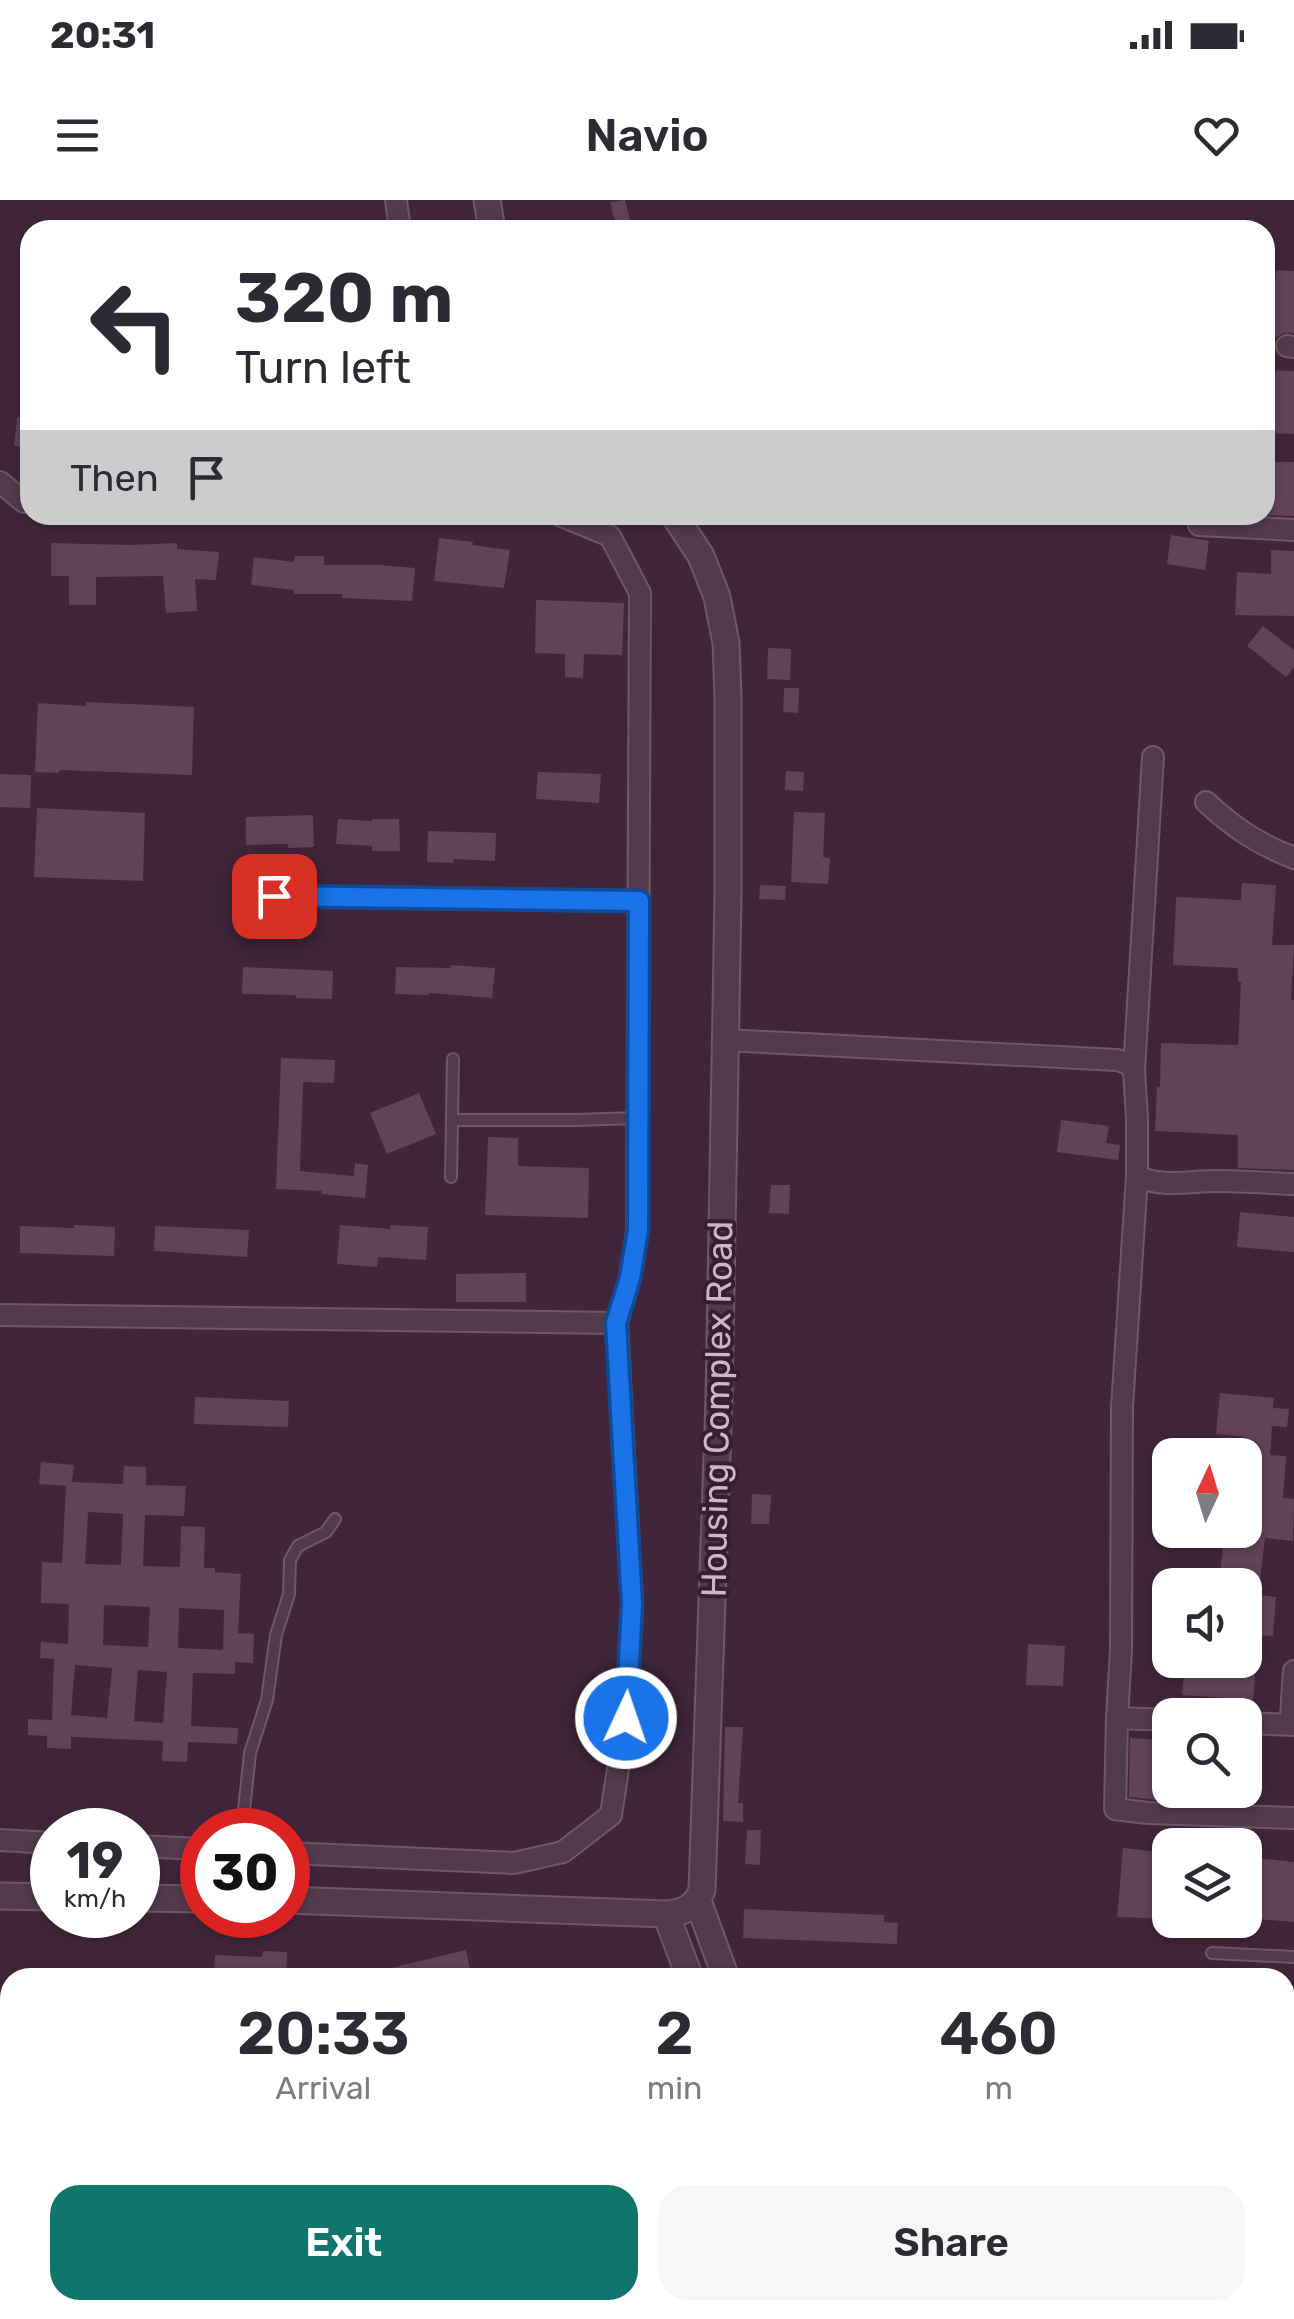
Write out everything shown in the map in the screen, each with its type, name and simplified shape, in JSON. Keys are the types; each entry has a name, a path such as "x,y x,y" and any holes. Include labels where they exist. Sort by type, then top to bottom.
{"street":[{"path":"0,482 20,499"},
{"path":"310,1854 514,1863 563,1852 612,1815 626,1718 632,1604 616,1323 630,1278 638,1230 640,593 610,536 583,525"},
{"name":"Housing Complex Road","path":"680,525 700,556 717,597 726,643 728,697 718,1417 702,1890 698,1901"},
{"path":"1199,525 1294,530"},
{"path":"1153,756 1134,1070 1137,1176 1122,1407 1122,1650 1115,1809 1294,1818"},
{"path":"1206,802 1235,828 1294,858"},
{"path":"274,896 639,901"},
{"path":"725,1040 1117,1060 1134,1070"},
{"path":"1137,1176 1158,1182 1294,1184"},
{"path":"0,1315 616,1323"},
{"path":"1262,1723 1294,1722 1294,1670"},
{"path":"1117,1718 1152,1719"},
{"path":"0,1840 30,1842"},
{"path":"0,1896 30,1896"},
{"path":"310,1901 666,1914 687,1909 698,1901 722,1968"},
{"path":"666,1914 686,1968"}],"lane":[{"path":"451,1176 453,1059"},
{"path":"452,1120 638,1118"},
{"path":"244,1808 250,1752 266,1700 276,1635 289,1594 290,1560 298,1546 326,1532 335,1520"},
{"path":"1212,1953 1294,1957"}],"building":[{"path":"625,200 630,220 614,220 610,202"},
{"path":"1276,270 1294,271 1294,333 1277,337 1275,337"},
{"path":"1275,370 1294,371 1294,434 1275,433"},
{"path":"17,417 20,417 20,447 14,446"},
{"path":"1275,462 1294,462 1294,516 1275,515"},
{"path":"1171,535 1209,541 1205,570 1167,564"},
{"path":"439,538 510,550 504,588 434,581"},
{"path":"51,543 177,543 177,549 219,552 216,580 195,579 197,611 166,613 163,576 96,577 96,605 69,605 69,576 51,576"},
{"path":"1271,550 1294,551 1294,616 1235,615 1237,572 1271,574"},
{"path":"295,556 324,556 324,565 415,568 412,601 294,594 294,590 251,585 254,557 294,562"},
{"path":"536,600 624,603 622,655 584,654 583,678 565,677 565,654 535,653"},
{"path":"1263,626 1294,650 1294,667 1286,677 1247,646"},
{"path":"768,648 791,649 790,680 767,679"},
{"path":"784,688 799,688 798,713 783,712"},
{"path":"86,702 194,707 192,775 35,772 38,703 86,706"},
{"path":"786,771 804,772 803,791 785,790"},
{"path":"538,772 601,774 599,803 536,799"},
{"path":"0,774 31,775 30,808 0,807"},
{"path":"37,808 145,813 143,881 34,877"},
{"path":"794,812 825,813 823,857 830,858 828,884 791,882"},
{"path":"313,815 314,847 246,845 246,817"},
{"path":"338,819 399,819 400,851 372,851 372,846 336,844"},
{"path":"428,831 496,833 495,861 427,862"},
{"path":"1242,883 1276,885 1272,945 1294,945 1294,1170 1238,1168 1238,1135 1155,1131 1161,1043 1238,1045 1238,968 1173,965 1176,897 1241,900"},
{"path":"760,885 786,886 785,900 759,899"},
{"path":"243,967 333,971 332,999 242,994"},
{"path":"396,967 495,968 492,998 395,994"},
{"path":"281,1058 335,1060 334,1083 303,1082 300,1171 354,1176 355,1163 368,1165 365,1198 276,1189"},
{"path":"419,1093 436,1134 387,1154 370,1113"},
{"path":"1061,1120 1109,1126 1106,1143 1120,1145 1118,1160 1057,1152"},
{"path":"488,1137 518,1138 518,1166 589,1168 588,1218 485,1215"},
{"path":"771,1185 790,1185 789,1214 769,1213"},
{"path":"1240,1212 1294,1217 1294,1252 1237,1247"},
{"path":"340,1225 428,1227 426,1260 378,1257 377,1267 337,1264"},
{"path":"20,1226 115,1227 114,1256 20,1253"},
{"path":"155,1226 249,1230 247,1257 154,1251"},
{"path":"526,1273 526,1302 456,1302 456,1274"},
{"path":"1220,1393 1274,1398 1273,1408 1289,1409 1287,1427 1272,1426 1270,1455 1286,1456 1283,1498 1294,1499 1293,1541 1265,1538 1261,1568 1221,1568 1223,1548 1262,1548 1262,1438 1216,1434"},
{"path":"195,1397 289,1401 288,1427 194,1424"},
{"path":"41,1462 74,1465 72,1482 123,1484 124,1466 146,1467 146,1485 186,1486 184,1516 145,1515 143,1566 180,1567 181,1526 205,1527 204,1568 241,1574 238,1633 254,1634 253,1663 235,1662 235,1674 193,1673 191,1726 238,1728 237,1744 188,1742 187,1762 162,1761 163,1741 71,1737 71,1749 47,1748 47,1736 28,1735 28,1719 52,1720 54,1659 40,1658 41,1642 68,1644 69,1604 41,1603 42,1562 62,1563 66,1486 39,1484","holes":["88,1512 123,1514 121,1565 85,1564","104,1605 150,1607 148,1647 103,1645","179,1608 224,1610 223,1650 178,1648","75,1665 112,1668 107,1718 71,1715","138,1670 167,1672 163,1723 134,1721"]},
{"path":"752,1494 771,1495 769,1524 751,1524"},
{"path":"1262,1595 1276,1597 1273,1636 1262,1635"},
{"path":"1028,1644 1065,1646 1063,1686 1026,1685"},
{"path":"1183,1678 1255,1678 1253,1698 1182,1695"},
{"path":"725,1727 743,1727 738,1803 743,1803 743,1822 723,1821"},
{"path":"1130,1738 1152,1739 1152,1799 1129,1797"},
{"path":"747,1830 761,1830 760,1865 745,1864"},
{"path":"1123,1848 1152,1851 1152,1918 1117,1917"},
{"path":"1262,1859 1294,1862 1294,1922 1262,1919"},
{"path":"744,1909 884,1915 884,1922 898,1923 897,1944 743,1938"},
{"path":"466,1950 470,1968 391,1968"},
{"path":"263,1951 287,1952 286,1968 214,1968 215,1955 262,1957"}],"route":[{"path":"274,896 639,901 638,1230 630,1278 616,1323 632,1604 626,1718"}]}
